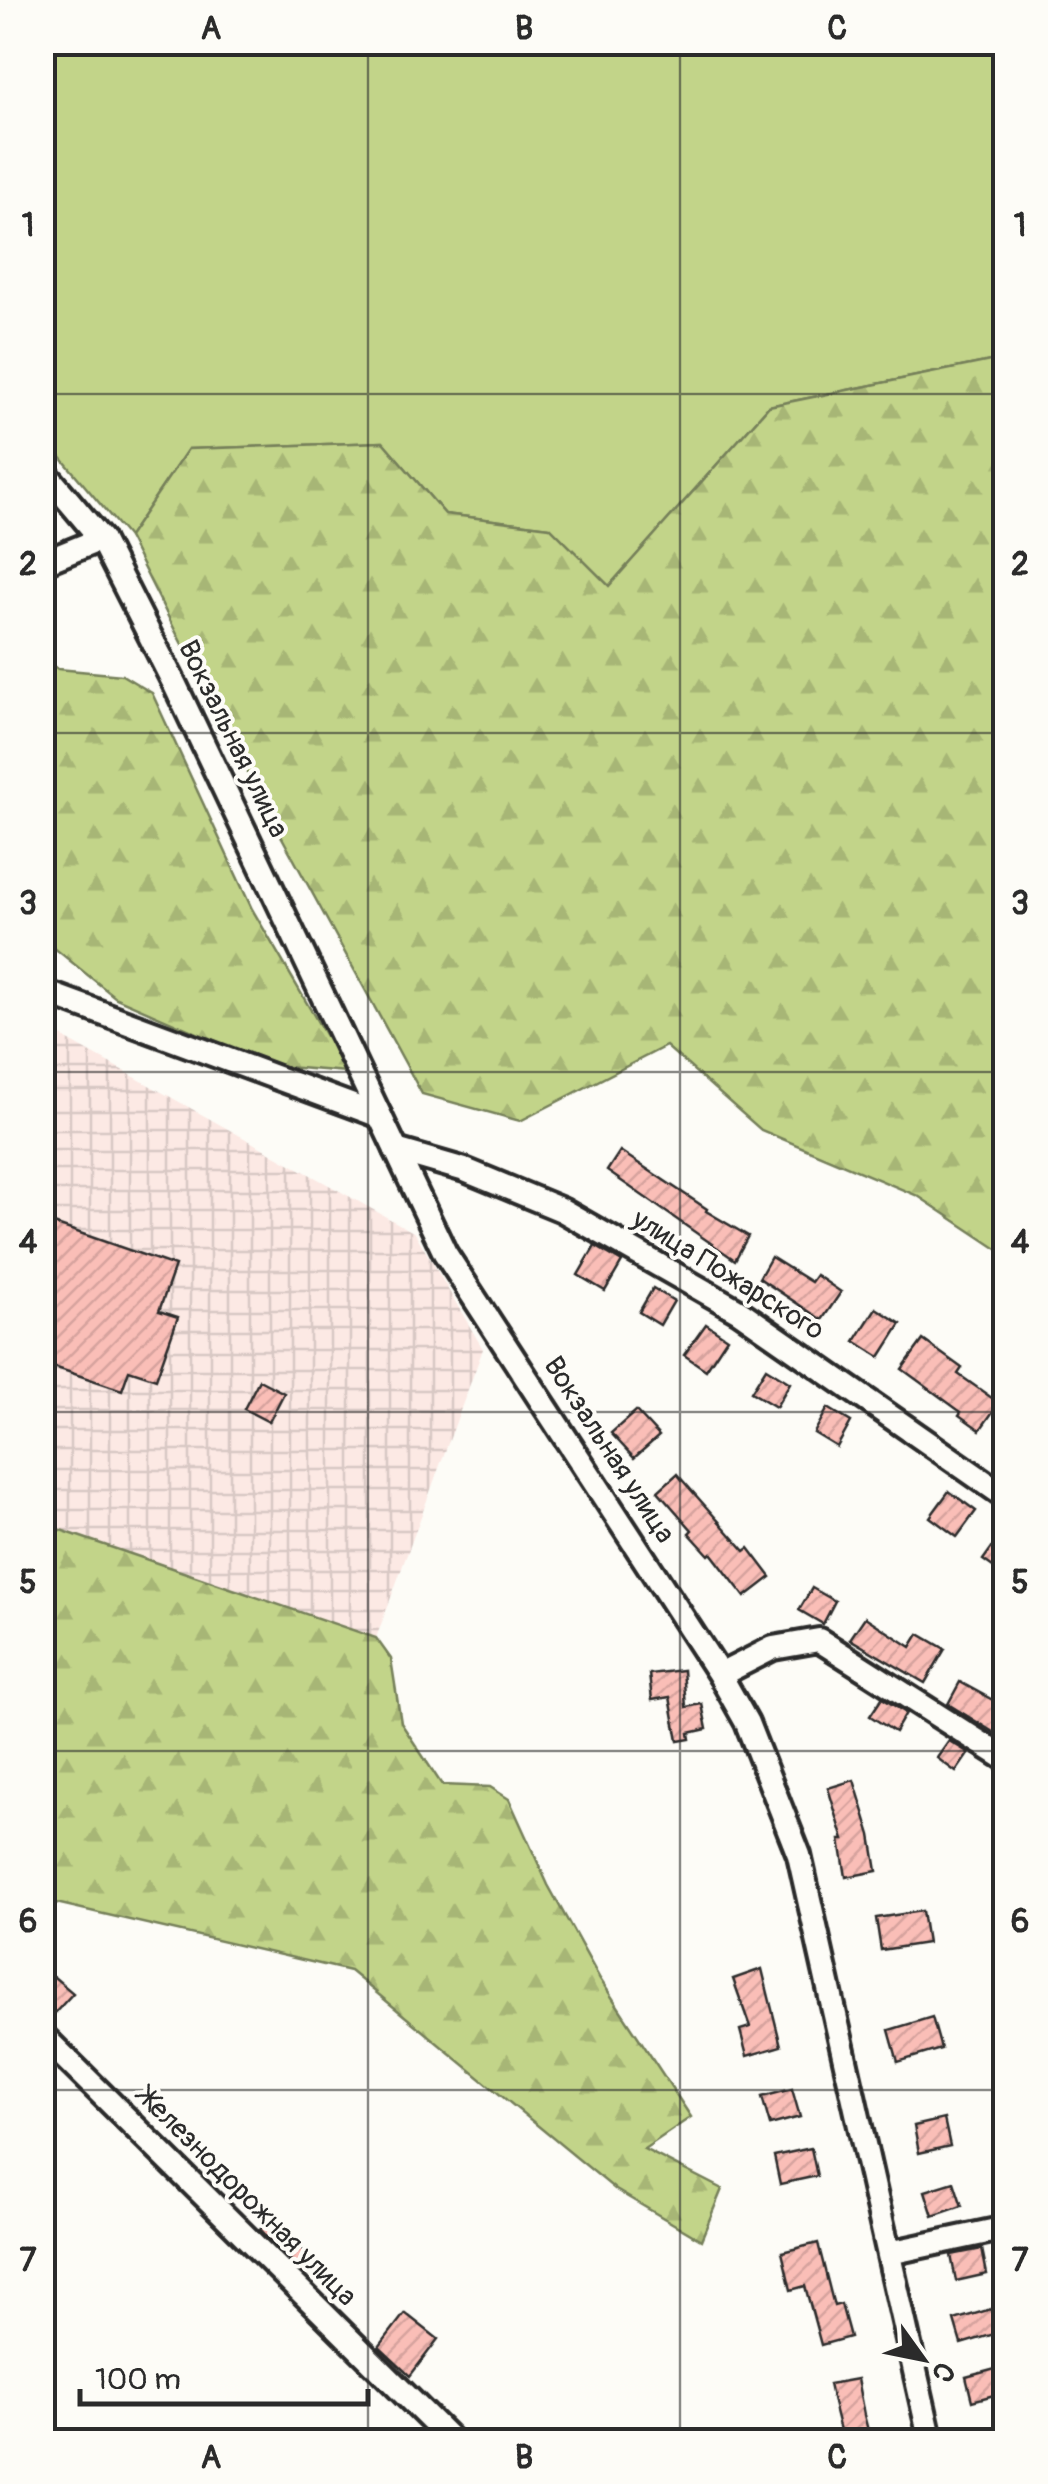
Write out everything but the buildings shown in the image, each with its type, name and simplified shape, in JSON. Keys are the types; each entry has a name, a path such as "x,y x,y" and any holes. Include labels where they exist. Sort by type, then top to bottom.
{"street":[{"name":"Вокзальная улица","path":"42,468 101,538 184,703 445,1253 720,1674 747,1723 800,1855 931,2442"},
{"path":"42,562 101,538"},
{"path":"42,991 380,1116"},
{"name":"улица Пожарского","path":"396,1150 466,1170 562,1210 739,1311 1006,1497"},
{"path":"720,1674 773,1648 820,1640 1006,1759"},
{"name":"Железнодорожная улица","path":"42,2035 453,2442"},
{"path":"889,2253 1006,2228"}],"shaded area":[{"path":"43,1026 415,1233 483,1349 376,1638 43,1524"}],"green space":[{"path":"42,43 1005,43 1005,358 769,406 609,586 549,527 445,514 383,442 188,449 128,537 43,436"},
{"path":"1005,358 1005,1254 918,1196 761,1130 666,1046 520,1121 422,1094 249,777 128,537 188,449 383,442 445,514 550,527 609,586 769,406"},
{"path":"42,659 58,669 122,675 152,693 252,909 347,1072 274,1066 116,998 43,939"},
{"path":"43,1524 376,1638 391,1659 401,1723 442,1785 490,1787 509,1799 548,1885 600,1979 691,2117 644,2149 722,2189 701,2240 616,2190 350,1971 43,1900"}]}
